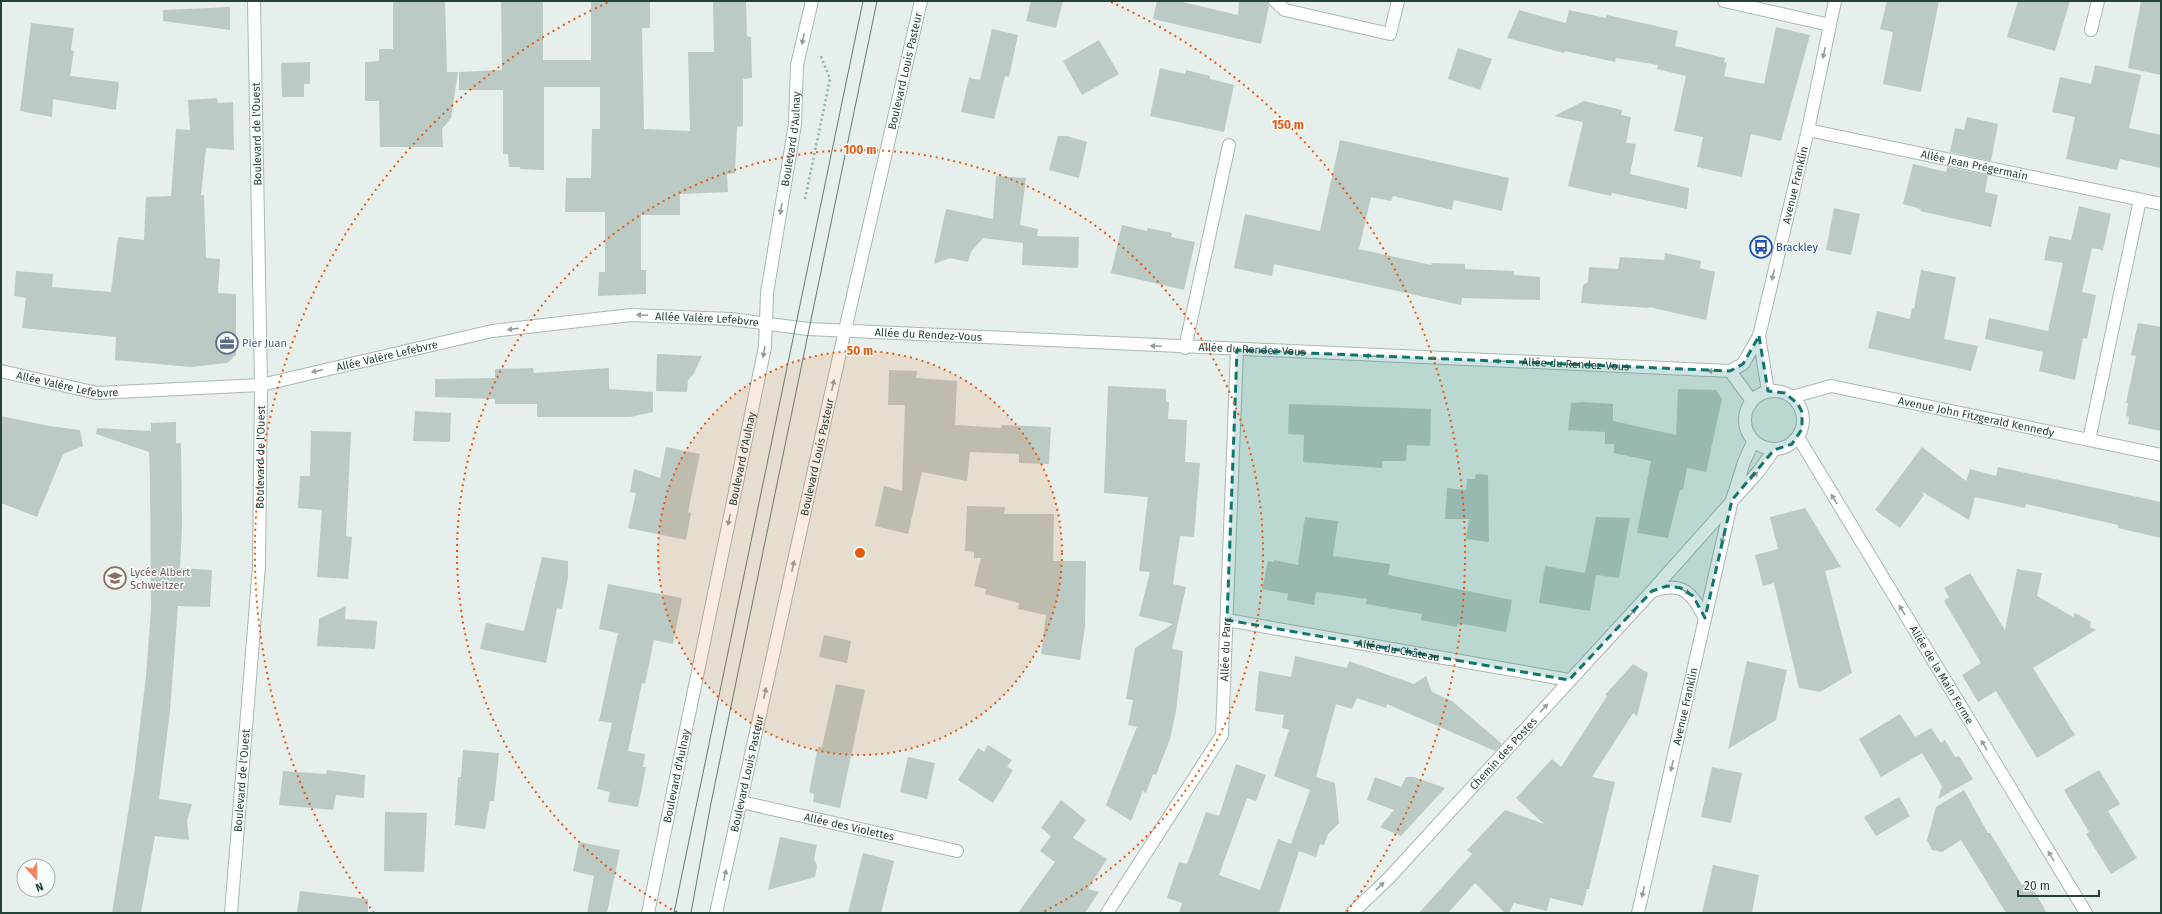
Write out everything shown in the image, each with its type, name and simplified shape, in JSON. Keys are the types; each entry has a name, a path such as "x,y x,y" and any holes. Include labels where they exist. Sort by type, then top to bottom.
{"street":[{"name":"Boulevard de l'Ouest","path":"231,913 259,566 261,385 254,1"},
{"name":"Boulevard d'Aulnay","path":"648,913 765,347 769,323 767,293 795,124 797,65 812,1"},
{"name":"Boulevard Louis Pasteur","path":"716,913 921,1"},
{"path":"1275,1 1285,10 1390,34 1398,1"},
{"path":"1724,1 1830,25"},
{"name":"Avenue Franklin","path":"1768,391 1759,336 1808,130 1835,1"},
{"path":"2091,30 2098,1"},
{"name":"Allée Jean Prégermain","path":"1808,130 2161,204"},
{"path":"1185,348 1229,145"},
{"path":"2089,440 2140,200"},
{"name":"Allée Valère Lefebvre","path":"1,371 97,393 261,385 492,331 631,315 769,323"},
{"name":"Allée du Rendez-Vous","path":"769,323 808,329 1185,348 1730,371"},
{"path":"1752,401 1730,371 1743,364 1759,336"},
{"name":"Allée du Parc","path":"1106,913 1222,735 1237,350"},
{"name":"Avenue John Fitzgerald Kennedy","path":"1792,397 1831,386 2161,455"},
{"path":"1768,391 1777,391 1792,397 1802,412 1802,425 1798,437 1783,449 1774,450 1766,449 1753,442 1748,434 1744,422 1746,408 1752,401 1762,393 1768,391"},
{"name":"Allée de la Main Ferme","path":"1798,437 2086,913"},
{"name":"Avenue Franklin","path":"1638,913 1732,500 1744,462 1753,442"},
{"name":"Avenue Franklin","path":"1732,500 1758,472 1774,450"},
{"name":"Chemin des Postes","path":"1352,913 1388,878 1652,591 1732,500"},
{"path":"1652,591 1667,586 1681,588 1693,596 1705,618"},
{"name":"Allée du Château","path":"1227,620 1570,680"},
{"name":"Allée des Violettes","path":"741,802 957,851"}],"highlighted area":[{"path":"1759,336 1768,391 1785,393 1798,404 1802,412 1802,429 1792,444 1774,450 1732,500 1705,618 1693,596 1681,588 1667,586 1652,591 1569,680 1227,620 1237,350 1730,371 1743,364"}],"building":[{"path":"393,1 445,1 447,72 458,72 451,118 442,129 443,147 380,147 379,101 365,101 365,62 379,61 379,49 393,49"},
{"path":"501,1 543,1 543,60 591,60 591,1 650,1 650,28 642,28 644,129 690,131 688,52 714,52 713,1 746,1 747,36 751,37 752,78 743,79 743,126 737,127 735,173 727,174 728,192 680,194 680,215 641,215 641,270 646,270 646,294 598,296 599,272 605,272 605,212 565,212 566,178 591,178 592,129 600,129 600,87 544,87 544,170 509,167 508,154 503,154 503,90 459,90 459,72 502,70"},
{"path":"1031,1 1063,1 1056,28 1026,21"},
{"path":"1157,1 1178,1 1238,15 1239,1 1268,1 1269,6 1261,44 1153,19"},
{"path":"1887,1 1939,1 1921,92 1883,84 1893,32 1880,29"},
{"path":"2018,1 2070,1 2055,51 2007,37"},
{"path":"2141,1 2161,1 2161,75 2128,68"},
{"path":"230,7 230,30 163,21 163,10"},
{"path":"1519,10 1566,23 1569,10 1606,18 1607,15 1678,31 1675,46 1725,58 1724,62 1727,63 1724,76 1764,84 1776,27 1810,35 1781,141 1751,134 1742,177 1697,167 1703,137 1674,131 1686,76 1657,69 1658,65 1616,58 1615,62 1565,51 1564,53 1507,38"},
{"path":"31,23 74,28 71,50 74,51 70,76 119,82 116,110 53,99 52,117 20,111"},
{"path":"992,29 1018,35 1009,77 1005,76 994,119 961,112 969,78 980,80"},
{"path":"1099,40 1119,74 1082,95 1063,61"},
{"path":"1458,48 1492,59 1480,90 1448,79"},
{"path":"310,62 310,84 304,84 304,97 282,97 281,63"},
{"path":"2095,65 2141,75 2129,128 2161,135 2161,168 2120,159 2117,170 2066,159 2075,117 2052,112 2060,77 2091,84"},
{"path":"1160,68 1185,74 1186,70 1210,76 1210,79 1234,85 1224,132 1150,116"},
{"path":"217,98 218,103 233,102 234,150 206,148 201,195 204,195 206,258 220,259 218,293 236,294 236,355 227,363 190,367 115,360 116,337 22,328 26,298 14,296 16,271 53,274 52,287 111,292 118,237 144,240 146,197 171,196 176,129 190,130 188,100"},
{"path":"1584,101 1622,110 1621,115 1631,117 1626,143 1636,144 1630,174 1689,188 1687,209 1612,193 1611,196 1568,186 1583,122 1554,116"},
{"path":"1967,117 1998,124 1991,161 1950,152 1955,128 1964,130"},
{"path":"1058,136 1067,136 1087,142 1079,178 1049,170"},
{"path":"1340,140 1509,178 1502,211 1454,200 1452,210 1393,196 1391,201 1371,197 1359,249 1431,265 1432,263 1465,264 1465,269 1514,271 1514,275 1540,277 1540,300 1462,298 1461,305 1274,264 1272,276 1234,268 1245,214 1320,231"},
{"path":"1913,164 1946,172 1947,167 1988,175 1985,192 1998,195 1991,227 1920,211 1921,209 1903,204"},
{"path":"996,176 1026,178 1020,225 1038,229 1037,236 1079,237 1078,268 1022,265 1023,243 983,238 971,252 968,262 950,258 934,264 946,209 993,219"},
{"path":"2079,206 2111,214 2103,250 2092,248 2082,292 2096,295 2087,339 2083,338 2075,380 2039,371 2043,352 1985,339 1989,318 2048,331 2063,263 2044,260 2049,236 2071,240"},
{"path":"1834,208 1860,214 1851,255 1826,250"},
{"path":"1122,225 1147,231 1148,228 1172,233 1171,237 1195,242 1184,290 1111,273"},
{"path":"1665,253 1701,261 1700,268 1715,272 1706,320 1649,307 1581,303 1583,285 1588,282 1589,267 1618,269 1620,257 1664,260"},
{"path":"1921,270 1956,277 1944,339 1978,346 1971,371 1868,348 1877,311 1910,319 1912,308 1914,309"},
{"path":"2138,323 2161,327 2161,431 2128,424 2129,417 2126,416 2128,403 2126,403 2136,356 2131,355"},
{"path":"657,354 702,356 694,373 688,380 687,392 656,391"},
{"path":"533,368 534,373 609,368 609,389 653,392 653,412 630,417 537,417 537,404 495,404 495,399 435,397 435,379 495,378 495,369"},
{"path":"889,370 917,371 916,378 957,381 955,425 1001,428 1002,425 1051,427 1049,464 1019,463 1019,454 970,452 967,481 922,472 908,534 875,526 884,486 902,491 905,405 888,405"},
{"path":"1108,386 1166,389 1166,402 1169,402 1168,419 1187,420 1185,462 1200,463 1194,537 1180,536 1173,584 1186,587 1172,649 1183,651 1176,711 1170,739 1156,775 1153,774 1146,793 1143,791 1131,821 1106,805 1137,727 1128,725 1133,700 1126,699 1135,648 1173,624 1139,616 1150,572 1139,571 1148,497 1104,493"},
{"path":"1678,389 1716,390 1722,399 1706,472 1687,468 1683,490 1680,490 1668,538 1637,533 1651,461 1614,453 1614,444 1605,444 1605,432 1568,430 1571,403 1583,402 1613,404 1613,421 1676,435"},
{"path":"1289,404 1431,409 1430,446 1407,445 1406,461 1382,461 1382,468 1303,462 1304,435 1288,434"},
{"path":"415,411 451,413 450,442 413,441"},
{"path":"1,416 49,426 80,430 83,446 63,454 37,517 1,503"},
{"path":"176,422 176,443 181,443 182,527 180,568 212,570 210,607 178,606 170,711 159,799 192,804 187,821 189,840 155,836 141,913 112,913 134,775 146,676 151,610 150,477 149,452 96,434 97,428 151,431 151,423"},
{"path":"311,431 351,432 346,536 352,537 348,579 317,577 322,510 298,508 300,476 310,476"},
{"path":"666,447 700,454 688,512 691,513 686,540 628,528 636,493 630,492 634,469 660,478"},
{"path":"1922,447 1966,481 1970,469 1996,476 1998,467 2161,502 2161,538 2118,528 2118,525 2026,504 2025,508 1975,497 1969,520 1921,491 1924,495 1900,528 1875,510"},
{"path":"1476,474 1488,475 1489,542 1466,539 1469,519 1445,519 1447,488 1466,490 1467,479 1475,479"},
{"path":"967,506 1005,507 1004,514 1054,514 1053,561 1086,561 1085,627 1080,660 1041,654 1046,615 1018,609 1019,603 985,594 986,589 974,586 981,558 974,558 974,552 965,551"},
{"path":"1805,508 1841,567 1825,571 1852,673 1820,692 1799,688 1774,583 1763,586 1755,555 1778,549 1770,517"},
{"path":"1305,517 1338,521 1333,556 1390,564 1388,575 1512,600 1506,632 1458,623 1457,627 1421,620 1422,614 1366,604 1367,599 1316,592 1314,605 1287,600 1288,594 1262,589 1268,561 1274,562 1274,560 1298,565"},
{"path":"1596,517 1630,518 1619,578 1596,575 1590,611 1539,603 1545,566 1585,573"},
{"path":"542,557 568,561 568,577 562,609 557,608 546,663 480,649 486,623 524,631"},
{"path":"2017,569 2042,573 2037,596 2073,617 2075,613 2091,622 2090,627 2096,630 2033,668 2075,735 2037,758 1996,691 1978,702 1962,675 1981,663 1944,601 1949,597 1944,588 1970,573 2005,630"},
{"path":"608,584 682,598 673,644 654,640 645,684 642,683 628,751 645,754 643,767 646,767 638,807 608,802 610,792 597,789 612,723 599,721 618,633 599,629"},
{"path":"346,606 345,619 377,621 375,649 317,646 319,619"},
{"path":"824,635 851,641 847,663 819,657"},
{"path":"1295,656 1347,668 1349,661 1414,684 1426,676 1432,692 1452,701 1502,744 1495,751 1387,704 1386,708 1357,698 1352,709 1336,704 1316,777 1335,783 1339,823 1328,834 1324,845 1320,844 1316,857 1299,851 1279,913 1179,913 1182,903 1167,898 1179,862 1187,864 1206,812 1219,816 1236,764 1266,775 1256,801 1247,798 1219,875 1260,890 1278,839 1291,844 1310,790 1274,776 1289,730 1282,728 1284,715 1255,711 1259,671 1291,677"},
{"path":"1747,661 1787,670 1776,720 1728,749"},
{"path":"1633,664 1648,673 1637,716 1633,713 1592,777 1615,782 1589,889 1587,889 1583,906 1550,898 1547,911 1514,903 1509,913 1505,913 1475,883 1448,913 1419,913 1472,854 1467,850 1505,810 1544,824 1516,798 1552,759 1561,767 1607,696 1605,695"},
{"path":"836,684 865,690 840,808 813,802 814,794 809,792 818,747 822,747"},
{"path":"1900,714 1915,737 1931,728 1941,743 1945,740 1955,757 1959,756 1973,779 1938,799 1942,786 1922,753 1881,777 1859,739"},
{"path":"988,745 1012,760 1007,767 1013,770 993,803 958,780 978,748 984,752"},
{"path":"463,750 499,753 494,801 490,801 485,829 455,825 458,777 461,777"},
{"path":"908,757 935,763 927,799 900,792"},
{"path":"1712,767 1742,773 1731,823 1701,817"},
{"path":"327,770 365,775 364,798 336,795 333,810 279,805 283,771 326,774"},
{"path":"2099,770 2120,804 2108,811 2137,858 2111,874 2086,834 2089,832 2064,790"},
{"path":"1375,777 1401,787 1406,777 1414,777 1445,788 1401,836 1380,827 1394,810 1367,800"},
{"path":"1964,790 1988,833 1990,833 2022,885 2029,882 2047,913 2006,913 1961,840 1942,852 1932,850 1927,840 1936,807"},
{"path":"1899,797 1910,816 1876,836 1864,817"},
{"path":"1061,800 1086,820 1073,838 1107,859 1088,889 1099,892 1085,913 1018,913 1055,862 1040,851 1051,836 1041,828"},
{"path":"385,812 427,813 424,872 384,871"},
{"path":"780,837 817,845 814,859 817,866 815,877 768,890"},
{"path":"579,842 620,850 607,913 587,913 594,876 573,871"},
{"path":"863,853 894,861 881,913 848,913"},
{"path":"1713,865 1759,875 1752,913 1702,913"},
{"path":"300,891 368,899 368,913 297,913"}],"tram line":[{"path":"674,913 863,1"},
{"path":"691,913 711,803 877,1"}],"place":[{"name":"Brackley","path":"1761,247"},
{"name":"Pier Juan","path":"227,343"},
{"name":"Lycée Albert Schweitzer","path":"115,578"}]}
